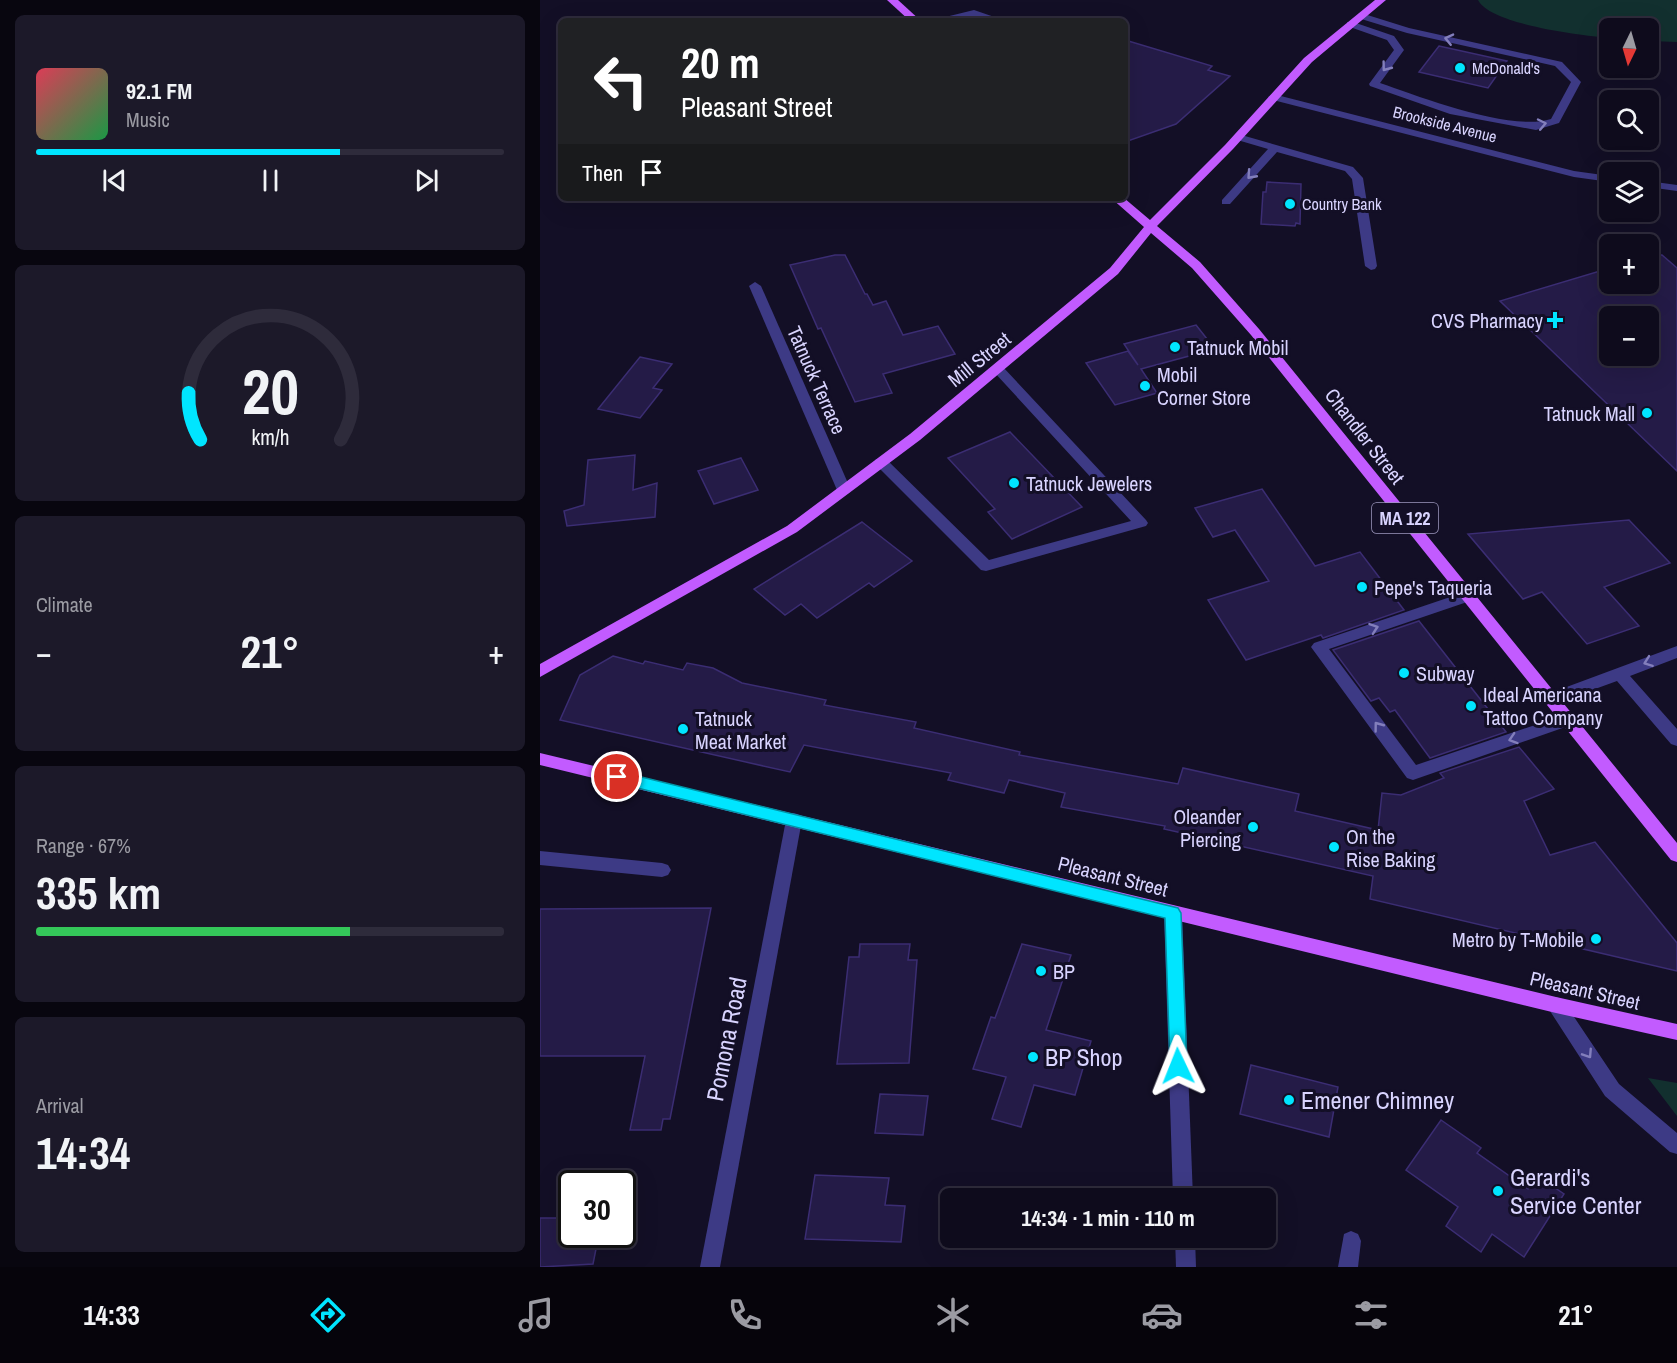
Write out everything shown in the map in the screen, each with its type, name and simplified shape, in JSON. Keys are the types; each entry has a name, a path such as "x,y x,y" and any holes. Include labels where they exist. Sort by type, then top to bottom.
{"main road":[{"path":"892,0 913,18"},
{"name":"Mill Street","path":"540,670 792,529 998,369 1114,271 1151,226 1238,137 1308,60 1381,0"},
{"name":"Chandler Street","path":"1121,201 1196,266 1256,332 1677,855"},
{"name":"Pleasant Street","path":"540,759 1556,1005 1677,1032"}],"street":[{"path":"949,18 974,13 992,18"},
{"path":"1350,24 1391,38 1399,50 1374,84 1450,111 1536,127 1555,121 1575,82 1558,64 1407,30 1360,16"},
{"name":"Brookside Avenue","path":"1273,97 1574,174 1599,177"},
{"path":"1238,137 1349,169 1357,178 1371,266"},
{"path":"1226,202 1275,148"},
{"path":"1659,186 1677,188"},
{"name":"Tatnuck Terrace","path":"755,286 844,490"},
{"path":"881,462 986,566 1141,522 998,369"},
{"path":"1468,596 1319,647 1413,773 1569,720"},
{"path":"1551,699 1677,652"},
{"path":"1619,673 1677,740"},
{"name":"Pomona Road","path":"710,1267 794,820"},
{"path":"540,858 662,870"},
{"path":"1173,913 1183,1188"},
{"path":"1556,1005 1612,1090 1677,1145"},
{"path":"1348,1267 1351,1241"},
{"path":"1185,1248 1186,1267"}],"green space":[{"path":"1478,0 1677,0 1677,42 1659,41 1659,18 1599,18 1599,37 1538,27 1500,16 1486,9"},
{"path":"1648,1078 1677,1083 1677,1116"}],"building":[{"path":"1128,41 1212,66 1208,70 1230,76 1176,124 1128,141"},
{"name":"McDonald's","path":"1439,46 1507,61 1488,88 1419,72"},
{"path":"1267,182 1301,184 1300,224 1296,223 1295,226 1261,224 1263,192 1266,192"},
{"path":"845,255 873,305 886,301 903,335 938,326 955,354 883,374 892,393 855,402 821,328 818,329 790,265"},
{"name":"Tatnuck Mall","path":"1659,255 1677,268 1677,471 1500,301 1599,271 1599,294 1659,294"},
{"path":"1196,325 1215,349 1141,369 1157,393 1115,405 1086,363 1128,351 1138,365 1124,344"},
{"path":"640,357 672,364 653,388 662,390 640,418 598,409"},
{"name":"Tatnuck Jewelers","path":"1010,432 1082,507 1012,539 988,512 995,509 948,458"},
{"path":"635,455 633,490 657,483 655,517 567,526 564,511 584,505 588,460"},
{"path":"741,458 758,490 714,504 698,471"},
{"path":"1262,489 1315,566 1360,552 1404,610 1323,638 1321,635 1246,660 1208,600 1269,581 1235,530 1213,537 1195,508"},
{"path":"1629,520 1670,563 1604,587 1639,626 1587,644 1542,592 1523,599 1468,534"},
{"path":"862,522 912,561 874,587 869,583 817,618 801,604 785,615 754,589"},
{"name":"Subway","path":"1419,621 1506,732 1430,758 1395,710 1390,712 1379,698 1371,701 1333,650"},
{"path":"613,656 643,664 645,661 683,670 687,663 713,668 742,683 826,700 824,705 916,722 914,728 1020,752 1019,755 1178,784 1183,768 1299,794 1295,811 1378,830 1382,793 1401,795 1444,778 1440,773 1519,747 1554,789 1524,801 1550,855 1595,842 1677,943 1677,971 1370,899 1373,876 1164,829 1165,826 1061,807 1065,793 1009,780 1004,793 948,780 951,773 804,745 790,772 560,720 580,675"},
{"path":"711,908 670,1119 663,1119 661,1130 630,1130 645,1056 540,1056 540,909"},
{"path":"860,944 910,944 908,960 917,960 909,1063 837,1064 849,957 859,957"},
{"path":"1022,944 1071,955 1046,1030 1091,1041 1075,1095 1034,1085 1021,1127 992,1119 1006,1077 973,1069 991,1017 995,1018"},
{"name":"Emener Chimney","path":"1251,1065 1338,1087 1329,1137 1240,1114"},
{"path":"880,1094 928,1096 923,1135 875,1133"},
{"name":"Gerardi's Service Center","path":"1441,1120 1481,1148 1477,1153 1528,1189 1536,1175 1564,1194 1524,1257 1492,1234 1481,1252 1446,1226 1458,1207 1406,1170"},
{"path":"815,1175 889,1178 885,1205 905,1206 901,1242 805,1239"},
{"path":"540,1218 558,1218 558,1248 596,1248 593,1264 540,1267"}],"place":[{"name":"McDonald's","path":"1460,68"},
{"name":"Country Bank","path":"1290,204"},
{"name":"CVS Pharmacy","path":"1555,320"},
{"name":"Tatnuck Mobil","path":"1175,347"},
{"name":"Mobil Corner Store","path":"1145,386"},
{"name":"Tatnuck Mall","path":"1647,413"},
{"name":"Tatnuck Jewelers","path":"1014,483"},
{"name":"Pepe's Taqueria","path":"1362,587"},
{"name":"Subway","path":"1404,673"},
{"name":"Ideal Americana Tattoo Company","path":"1471,706"},
{"name":"Tatnuck Meat Market","path":"683,729"},
{"name":"Oleander Piercing","path":"1253,827"},
{"name":"On the Rise Baking","path":"1334,847"},
{"name":"Metro by T-Mobile","path":"1596,939"},
{"name":"BP","path":"1041,971"},
{"name":"BP Shop","path":"1033,1057"},
{"name":"Emener Chimney","path":"1289,1100"},
{"name":"Gerardi's Service Center","path":"1498,1191"}],"route":[{"path":"617,777 1173,913 1178,1066"}]}
